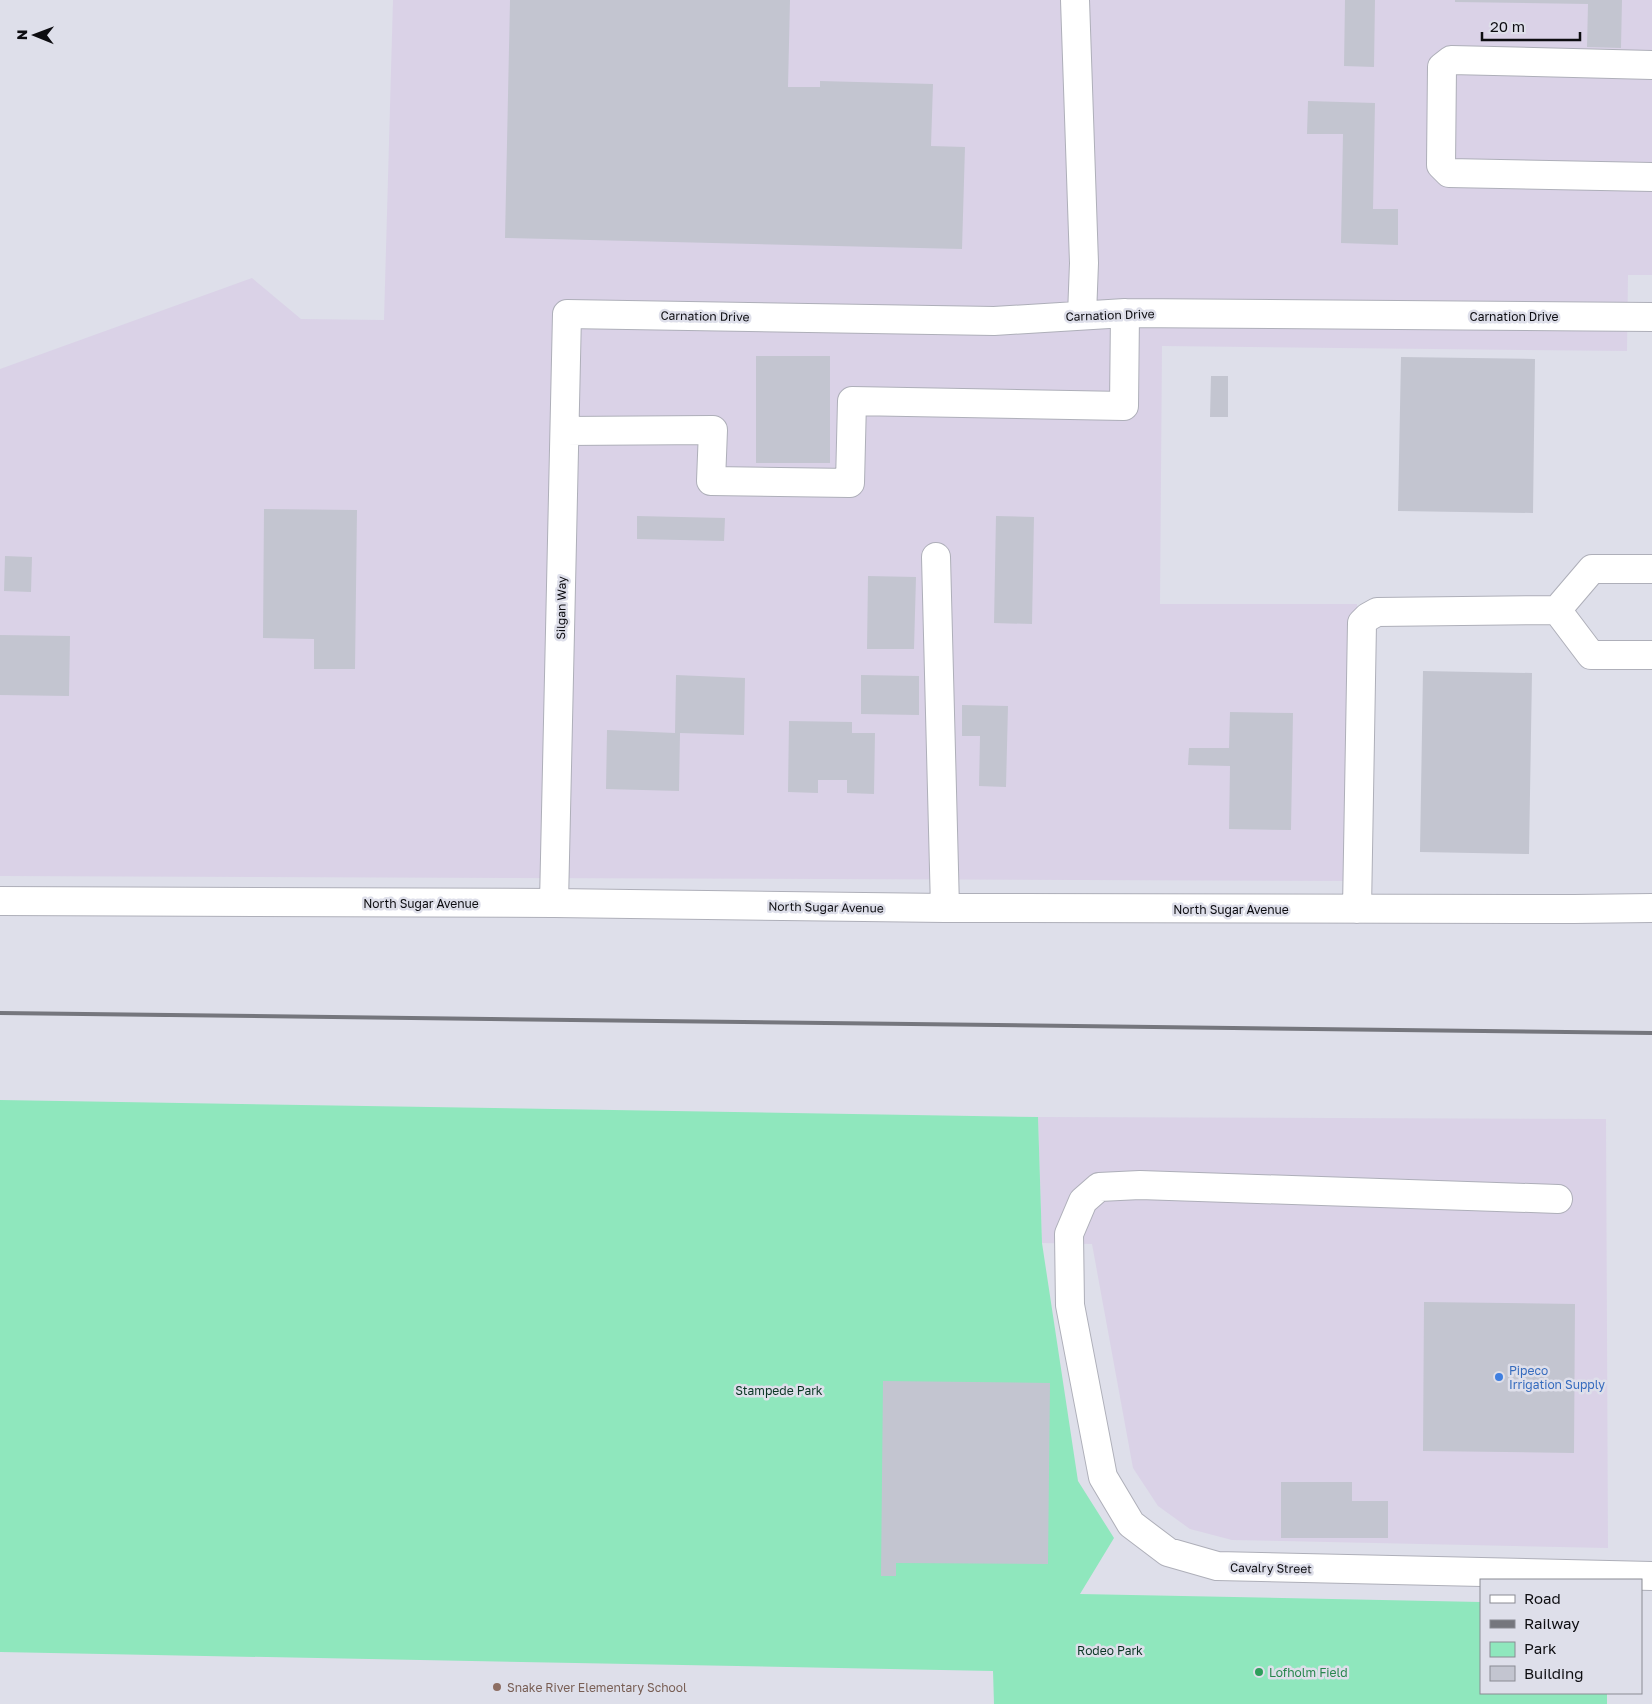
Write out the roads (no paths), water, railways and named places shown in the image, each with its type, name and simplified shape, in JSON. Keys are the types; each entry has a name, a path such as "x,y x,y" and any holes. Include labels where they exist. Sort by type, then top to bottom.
{"street":[{"path":"1075,0 1084,263 1082,315"},
{"path":"1652,64 1451,60 1442,67 1442,165 1449,173 1652,176"},
{"path":"565,430 713,430 711,481 850,483 852,401 1124,406 1126,313"},
{"name":"Carnation Drive","path":"567,314 994,321 1126,313 1652,317"},
{"name":"Silgan Way","path":"554,903 567,314"},
{"path":"936,557 945,908"},
{"path":"1357,909 1362,623 1376,612 1557,610 1592,570 1652,569"},
{"path":"1557,610 1591,654 1652,655"},
{"name":"North Sugar Avenue","path":"0,901 554,903 945,908 1652,908"},
{"name":"Cavalry Street","path":"1558,1199 1140,1184 1099,1187 1083,1201 1069,1234 1070,1305 1103,1477 1131,1524 1168,1552 1217,1566 1652,1576"}],"railway":[{"path":"0,1013 1652,1033"}],"place":[{"name":"Pipeco Irrigation Supply","path":"1499,1377"},
{"name":"Lofholm Field","path":"1259,1672"},
{"name":"Snake River Elementary School","path":"497,1687"}],"park label":[{"name":"Stampede Park","path":"779,1390"},
{"name":"Rodeo Park","path":"1110,1650"}]}
